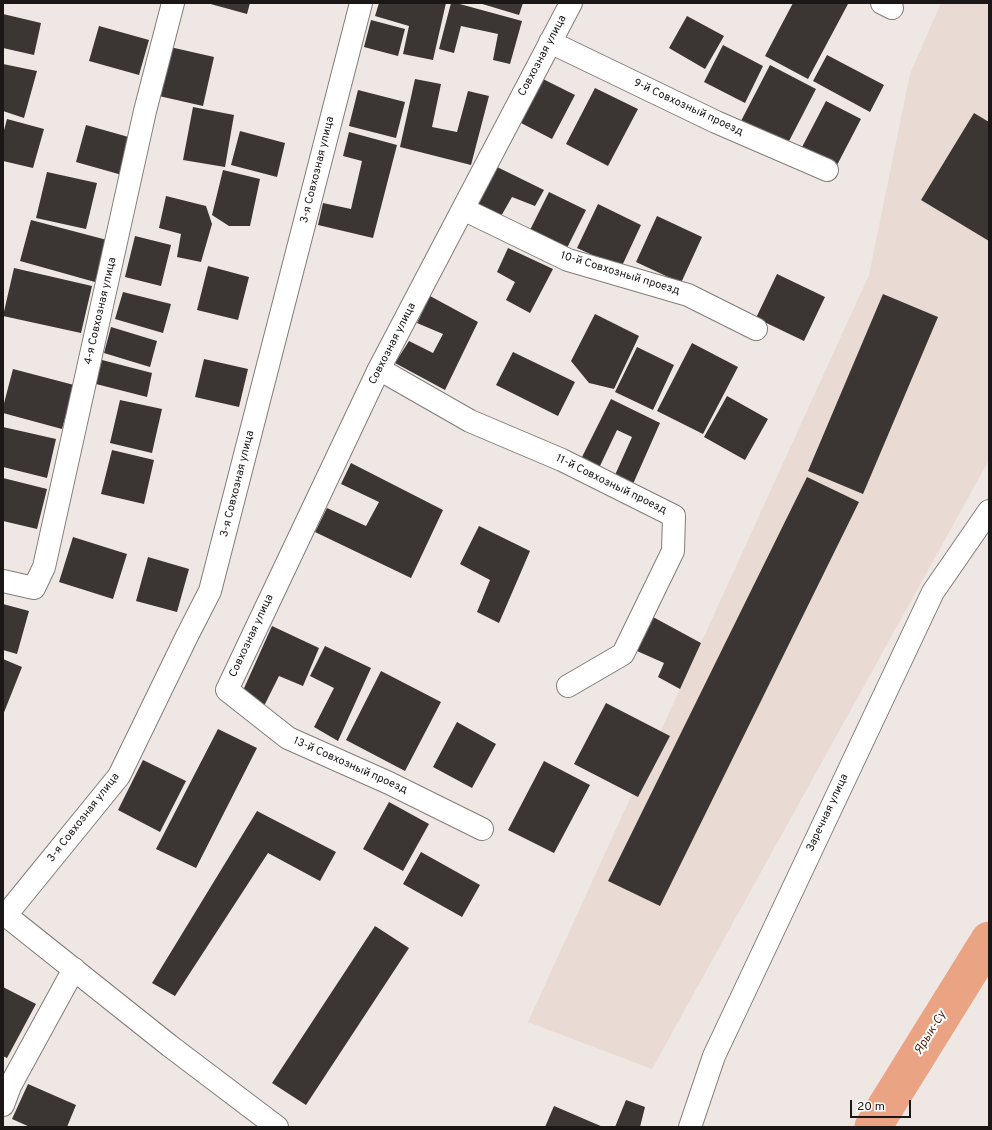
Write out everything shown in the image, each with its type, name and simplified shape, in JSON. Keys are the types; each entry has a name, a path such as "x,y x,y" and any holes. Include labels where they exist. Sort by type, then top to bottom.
{"street":[{"name":"4-я Совхозная улица","path":"3,581 34,588 44,567 145,111 173,3"},
{"name":"3-я Совхозная улица","path":"4,914 119,776 210,591 361,3"},
{"name":"Совхозная улица","path":"226,690 379,369 571,3"},
{"name":"9-й Совхозный проезд","path":"550,42 716,122 827,170"},
{"name":"10-й Совхозный проезд","path":"463,209 568,260 688,295 756,329"},
{"name":"11-й Совхозный проезд","path":"379,369 470,421 562,460 674,516 673,551 623,654 568,686"},
{"name":"Заречная улица","path":"690,1127 714,1056 933,592 989,511"},
{"name":"13-й Совхозный проезд","path":"226,690 288,738 390,783 482,829"},
{"path":"4,914 170,1046 277,1127"},
{"path":"5,1091 74,969"}],"shaded area":[{"path":"941,3 989,3 989,460 652,1069 528,1022 869,275 910,74"}],"building":[{"path":"207,3 250,3 247,14"},
{"path":"379,3 446,3 433,60 403,54 409,26 375,16"},
{"path":"451,3 456,3 522,21 510,64 493,60 498,34 461,26 454,53 439,49"},
{"path":"479,3 523,3 519,15"},
{"path":"793,3 848,4 808,79 765,56"},
{"path":"3,14 41,23 34,55 3,48"},
{"path":"687,16 724,36 705,69 669,48"},
{"path":"371,20 405,29 398,56 364,47"},
{"path":"99,26 149,40 139,75 89,61"},
{"path":"723,45 763,66 745,103 704,82"},
{"path":"170,47 214,57 203,106 159,96"},
{"path":"827,55 884,85 870,112 813,81"},
{"path":"3,64 37,71 24,118 3,111"},
{"path":"770,65 816,89 787,145 741,121"},
{"path":"415,79 441,84 432,127 457,132 468,91 489,96 471,165 400,147"},
{"path":"543,79 575,95 552,139 521,123"},
{"path":"595,88 638,109 608,166 566,144"},
{"path":"358,90 405,102 396,138 349,126"},
{"path":"826,101 861,119 836,167 801,149"},
{"path":"193,107 234,115 225,167 183,160"},
{"path":"974,113 989,122 989,241 921,200"},
{"path":"7,119 44,129 33,168 3,161 3,134"},
{"path":"86,125 132,138 122,175 76,162"},
{"path":"240,131 285,143 277,177 231,165"},
{"path":"349,132 397,145 373,238 318,225 323,203 351,209 362,161 343,156"},
{"path":"493,165 544,190 535,206 512,197 500,218 474,207"},
{"path":"223,170 260,179 250,226 229,226 212,215"},
{"path":"47,172 97,183 86,229 36,218"},
{"path":"549,192 586,210 565,252 528,234"},
{"path":"166,196 206,206 212,224 201,262 177,257 181,234 159,228"},
{"path":"598,204 641,225 621,268 577,248"},
{"path":"657,216 702,237 681,283 636,262"},
{"path":"31,220 107,240 95,282 20,261"},
{"path":"135,236 171,245 161,286 125,277"},
{"path":"508,248 553,269 530,313 506,300 515,282 497,272"},
{"path":"208,266 249,277 238,320 197,310"},
{"path":"14,268 92,286 81,333 3,316"},
{"path":"777,274 825,297 804,341 756,318"},
{"path":"123,292 171,304 163,333 115,319"},
{"path":"883,294 938,317 863,494 808,471"},
{"path":"430,296 478,322 445,390 395,363 409,341 433,353 443,334 417,323"},
{"path":"595,314 639,336 614,389 589,383 571,361"},
{"path":"111,327 157,341 150,367 104,353"},
{"path":"692,343 738,367 703,434 657,411"},
{"path":"637,347 674,365 653,410 615,392"},
{"path":"513,352 575,382 558,416 496,385"},
{"path":"204,359 248,369 239,407 195,397"},
{"path":"102,360 152,373 147,397 96,384"},
{"path":"13,369 74,385 62,429 3,413 3,407"},
{"path":"727,396 768,419 745,460 704,437"},
{"path":"611,399 660,423 633,484 615,475 632,437 617,430 599,468 581,459"},
{"path":"120,400 162,409 152,453 110,443"},
{"path":"3,427 56,439 47,478 3,467"},
{"path":"112,450 154,460 144,504 101,494"},
{"path":"351,463 443,510 411,578 315,532 327,508 366,526 379,502 341,484"},
{"path":"807,477 859,502 660,906 608,881"},
{"path":"3,478 47,489 37,529 3,521"},
{"path":"479,526 530,551 499,623 477,612 490,580 460,564"},
{"path":"73,537 127,554 113,599 59,582"},
{"path":"148,557 189,569 177,612 136,601"},
{"path":"3,604 29,611 17,654 3,650"},
{"path":"653,617 701,643 680,689 658,677 664,663 637,651"},
{"path":"272,626 319,648 303,686 279,676 264,706 241,695"},
{"path":"325,646 371,668 338,741 314,727 334,688 310,676"},
{"path":"3,659 22,667 3,715"},
{"path":"381,671 441,702 405,771 346,740"},
{"path":"606,703 670,736 638,797 574,764"},
{"path":"457,722 496,744 472,788 433,767"},
{"path":"218,729 257,748 196,868 156,849"},
{"path":"143,760 186,781 160,832 118,810"},
{"path":"544,761 590,785 554,853 508,830"},
{"path":"389,802 429,824 403,871 363,849"},
{"path":"257,811 336,852 320,881 268,853 175,996 152,983"},
{"path":"421,852 480,885 462,917 403,884"},
{"path":"375,926 409,948 306,1105 272,1083"},
{"path":"3,987 36,1004 7,1058 3,1056"},
{"path":"28,1084 76,1105 67,1127 30,1127 12,1119"},
{"path":"626,1100 645,1107 640,1127 615,1127"},
{"path":"554,1106 603,1127 545,1127"}],"waterway":[{"name":"Ярык-Су","path":"873,1127 989,940"}]}
